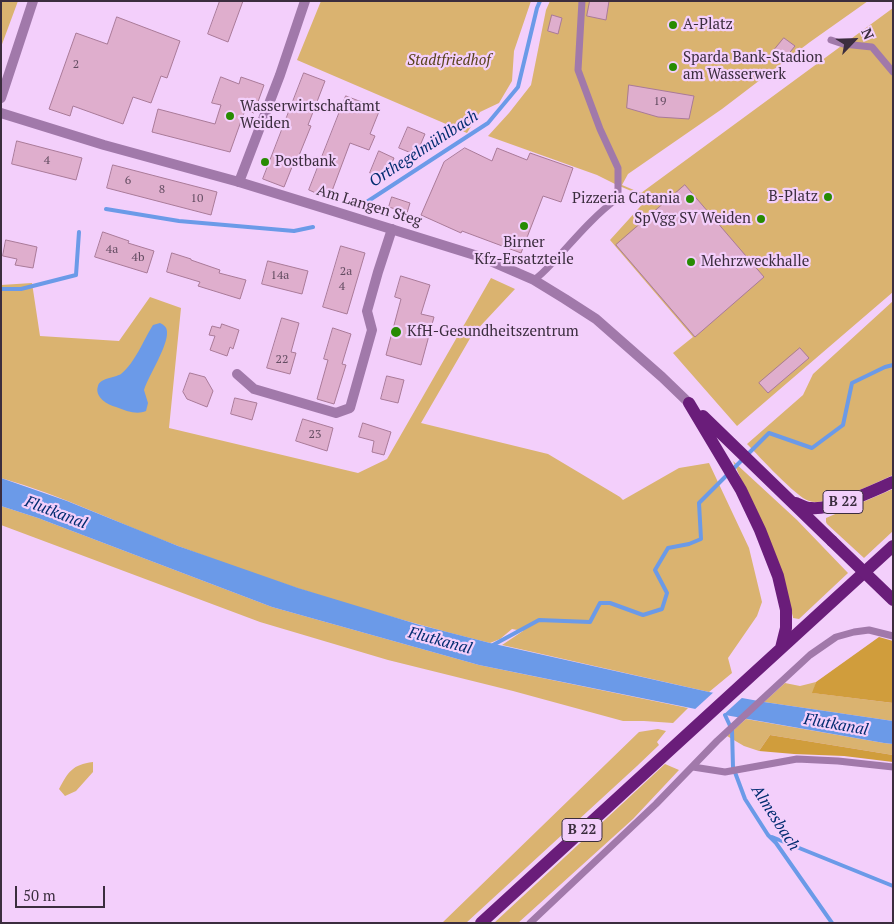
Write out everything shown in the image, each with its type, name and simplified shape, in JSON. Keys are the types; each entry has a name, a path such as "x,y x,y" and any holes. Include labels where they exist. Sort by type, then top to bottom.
{"main road":[{"path":"689,403 716,437 790,501 893,600"},
{"path":"716,437 760,530 778,576 786,610 786,628 781,648"},
{"name":"B 22","path":"790,501 810,508 828,507 893,482"},
{"name":"B 22","path":"481,923 893,546"}],"street":[{"path":"1,98 33,1"},
{"path":"238,182 280,75 305,1"},
{"name":"Am Langen Steg","path":"1,113 112,148 238,182 481,257 534,280 596,319 689,403"},
{"path":"236,374 254,389 336,413 350,408 372,330 367,311 392,229"}],"lane":[{"path":"534,280 543,274 577,236 609,204 618,198 618,168 600,129 578,70 582,1"},
{"path":"831,40 843,44 872,47 893,72"},
{"path":"530,923 656,804 717,741 810,655 836,637 854,632 869,630 893,636"},
{"path":"693,767 725,772 797,758 893,767"}],"green space":[{"path":"1,1 18,1 1,47"},
{"name":"Stadtfriedhof","path":"321,1 531,1 514,51 512,81 499,103 480,112 467,133 297,60"},
{"name":"SpVgg SV Weiden","path":"550,1 868,1 810,42 722,109 628,174 622,185 641,193 893,8 893,292 737,426 673,353 693,337 610,240 648,198 597,175 488,136 531,85 546,10"},
{"path":"491,278 515,289 472,335 421,423 548,454 623,500 679,468 709,463 749,548 762,602 757,616 728,658 732,673 709,692 502,645 523,631 512,629 500,639 490,643 333,599 216,560 46,493 1,478 1,285 32,283 40,336 119,341 150,297 181,308 169,428 358,473 387,459"},
{"path":"893,301 893,475 839,498 817,502 809,501 787,484 747,444 803,395 813,374"},
{"path":"733,461 797,520 848,573 799,619 793,618 774,557"},
{"path":"893,489 893,531 864,558 827,524 826,518"},
{"path":"1,506 38,518 272,607 479,665 688,708 673,723 623,721 388,660 260,622 1,525"},
{"path":"816,682 813,693 893,703 893,721 764,702 785,683 800,686"},
{"path":"746,719 893,744 893,755 770,735 759,751 744,746 727,736"},
{"path":"658,729 666,731 657,742 659,745 466,923 442,923 639,732"},
{"path":"93,762 93,772 76,791 65,796 59,789 69,773 80,765"},
{"path":"665,764 679,770 633,819 518,923 494,923"}],"shaded area":[{"path":"879,637 893,641 893,703 812,693 816,682"},
{"path":"770,735 893,755 893,762 844,756 759,751"}],"water":[{"path":"160,323 166,329 167,338 144,390 148,403 146,411 139,413 131,412 106,402 98,394 99,383 121,374 135,357 153,325"},
{"name":"Flutkanal","path":"1,478 67,501 178,546 298,588 420,625 490,643 709,692 893,721 893,744 725,715 479,665 272,607 38,518 1,506"}],"pier":[{"path":"716,690 744,696 721,717 693,711"}],"building":[{"path":"220,1 243,1 228,42 208,34"},
{"path":"590,1 609,1 606,20 587,16"},
{"path":"552,15 562,18 558,34 548,31"},
{"path":"117,17 180,41 167,78 161,76 151,103 133,97 123,124 73,106 70,116 49,109 76,33 107,44"},
{"path":"784,38 795,46 786,57 775,49"},
{"path":"304,73 325,81 308,125 311,126 284,187 263,179"},
{"name":"Wasserwirtschaftamt Weiden","path":"221,77 239,84 241,77 264,85 254,113 245,110 230,152 152,132 158,109 215,124 221,105 212,103"},
{"path":"629,85 694,96 689,119 658,117 627,108"},
{"path":"346,96 380,109 370,134 375,136 369,150 350,143 329,199 309,190"},
{"path":"408,127 425,134 416,155 399,148"},
{"path":"17,141 82,158 76,180 12,164"},
{"path":"465,148 492,161 497,148 527,160 530,153 573,168 561,202 543,196 521,253 462,231 461,233 421,215 444,162"},
{"path":"379,151 394,158 385,179 370,173"},
{"path":"113,165 217,192 211,215 107,188"},
{"name":"Mehrzweckhalle","path":"685,185 764,277 695,337 616,245"},
{"path":"392,197 410,203 407,213 389,207"},
{"path":"103,232 129,241 128,243 154,251 147,273 95,257"},
{"path":"6,240 37,247 33,268 15,265 17,259 3,256"},
{"path":"341,246 365,253 347,314 323,307"},
{"path":"172,253 220,270 219,273 246,280 240,299 198,286 200,282 167,272"},
{"path":"268,261 308,271 302,294 262,284"},
{"path":"401,276 430,285 421,314 434,317 421,365 386,355 401,299 395,297"},
{"path":"282,318 299,323 291,352 296,353 290,374 267,368"},
{"path":"222,324 239,330 233,349 230,347 227,356 210,350 215,336 209,335 212,326 220,328"},
{"path":"333,328 351,334 342,364 346,365 334,404 317,399 328,360 324,359"},
{"path":"800,348 809,358 768,393 759,383"},
{"path":"190,373 205,377 213,391 207,407 187,399 183,392"},
{"path":"387,376 404,380 398,403 381,399"},
{"path":"235,398 257,403 252,420 231,414"},
{"path":"303,419 333,428 327,451 296,441"},
{"path":"363,423 391,432 384,455 372,452 374,441 359,437"}],"waterway":[{"name":"Orthegelmühlbach","path":"362,205 488,123 518,87 540,1"},
{"name":"Orthegelmühlbach","path":"106,209 179,221 294,231 313,227"},
{"path":"1,289 21,289 76,275 79,232"},
{"path":"493,645 539,620 590,622 600,603 610,603 643,615 662,609 667,593 655,570 668,548 689,544 701,539 699,503 769,433 812,448 843,425 852,383 893,365"},
{"name":"Almesbach","path":"725,715 732,730 733,767 745,799 768,835 776,843 832,923"},
{"path":"772,837 893,886"}],"place":[{"name":"A-Platz","path":"673,25"},
{"name":"Sparda Bank-Stadion am Wasserwerk","path":"673,67"},
{"name":"Wasserwirtschaftamt Weiden","path":"230,116"},
{"name":"Postbank","path":"265,162"},
{"name":"B-Platz","path":"828,197"},
{"name":"Pizzeria Catania","path":"690,199"},
{"name":"SpVgg SV Weiden","path":"761,219"},
{"name":"Birner Kfz-Ersatzteile","path":"524,226"},
{"name":"Mehrzweckhalle","path":"691,262"},
{"name":"KfH-Gesundheitszentrum","path":"396,332"}]}
